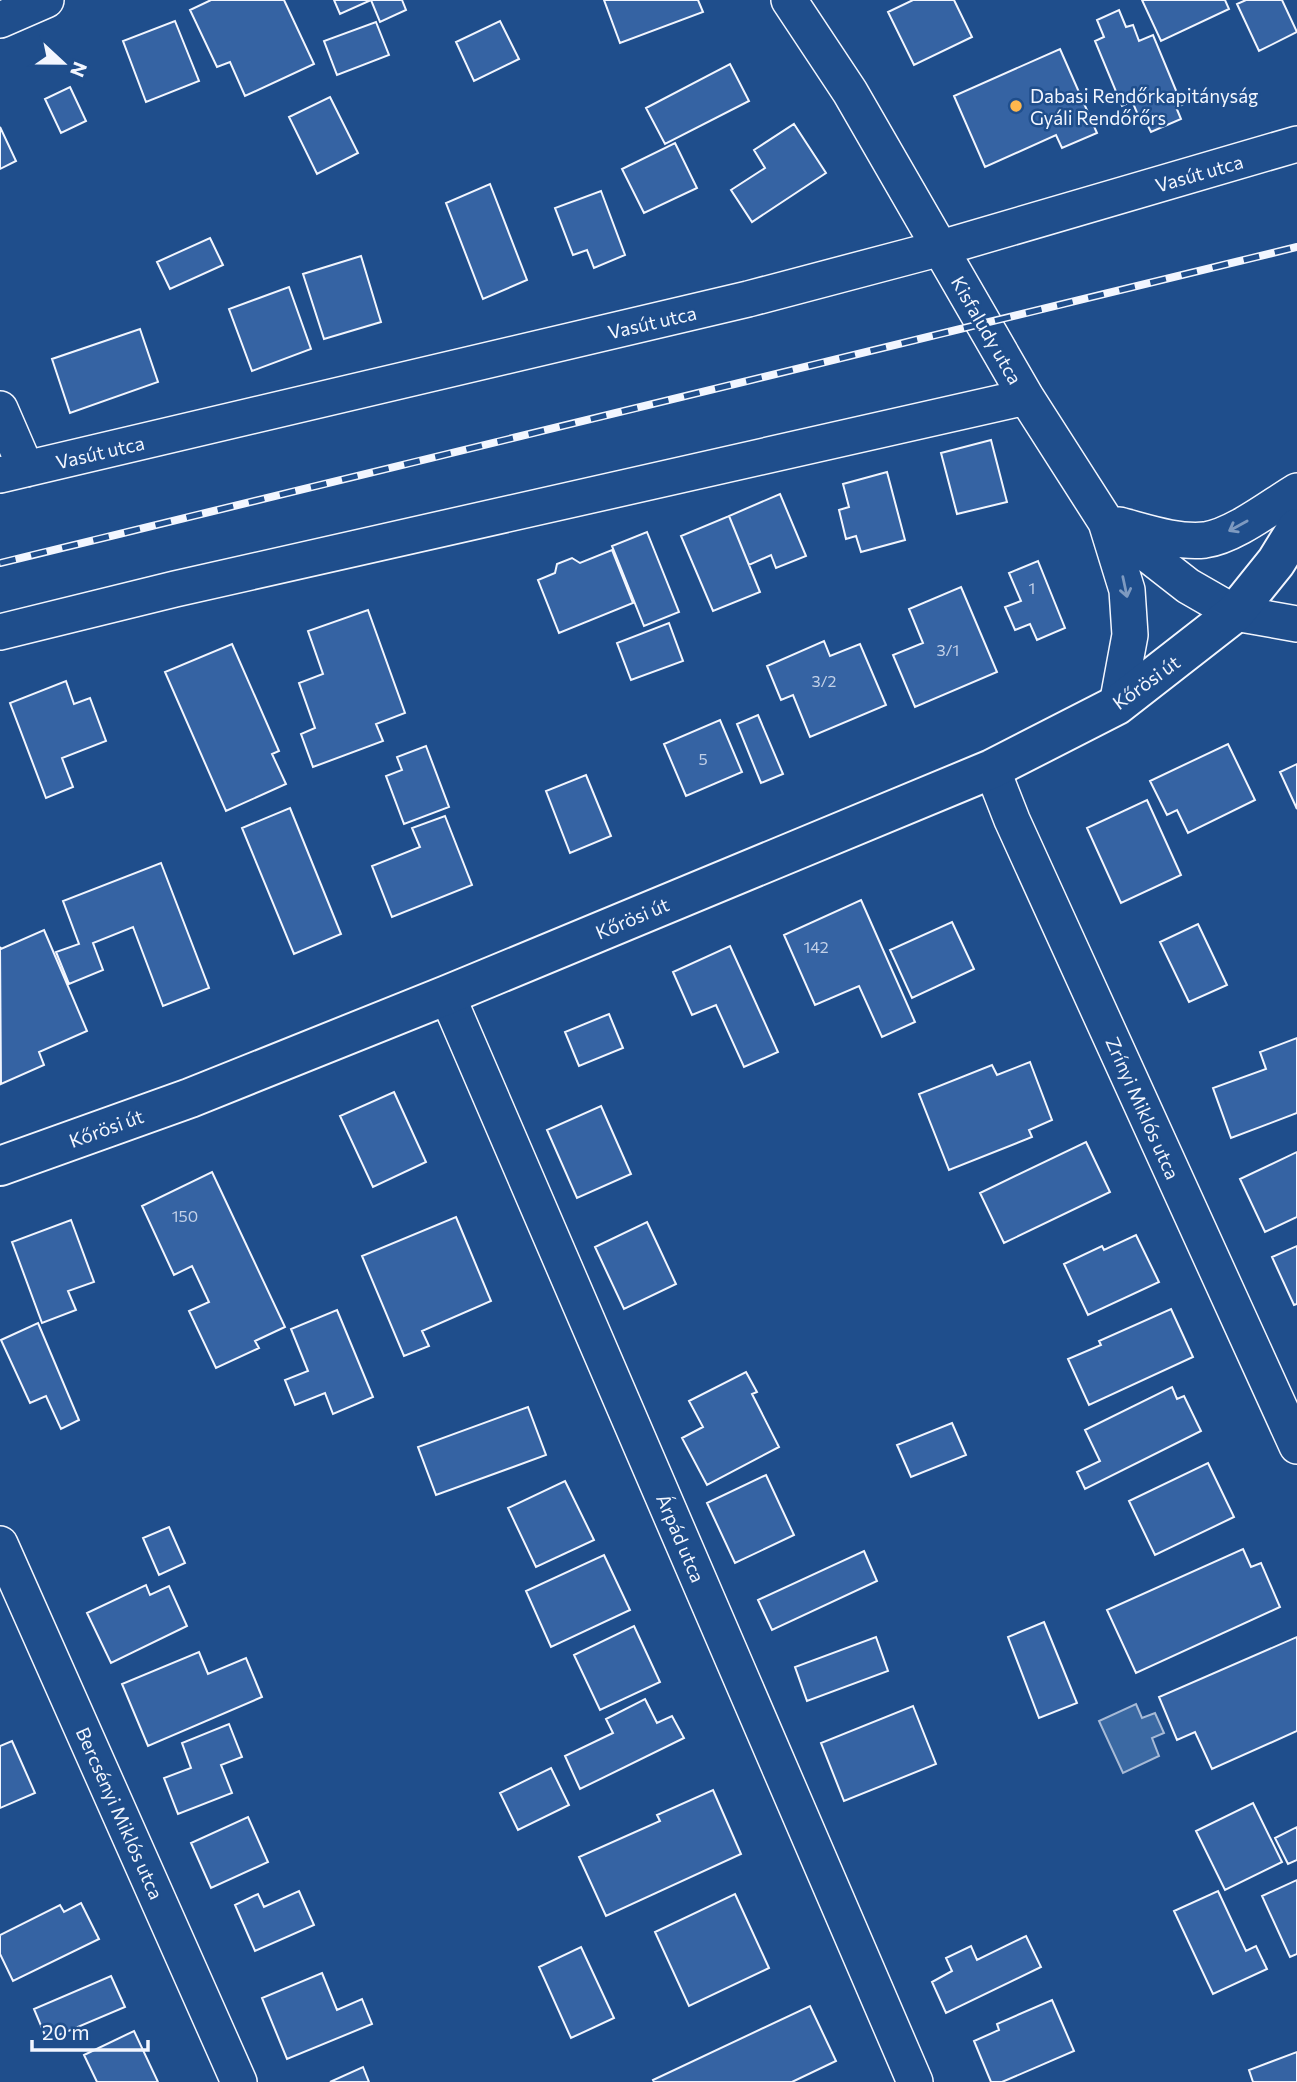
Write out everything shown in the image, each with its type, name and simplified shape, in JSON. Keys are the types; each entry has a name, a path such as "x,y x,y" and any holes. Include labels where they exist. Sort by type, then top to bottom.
{"main road":[{"name":"Kőrösi út","path":"0,1166 190,1098 447,995 992,769 1117,705 1236,613 1276,562 1297,528"}],"street":[{"path":"0,20 46,0"},
{"name":"Kisfaludy utca","path":"789,0 850,92 1026,397 1106,522 1188,586 1236,613"},
{"name":"Vasút utca","path":"13,472 748,299 941,248 1297,145"},
{"path":"0,632 188,586 1026,397"},
{"path":"0,409 13,472"},
{"path":"1106,522 1164,537 1207,540 1231,530 1297,491"},
{"path":"1106,522 1127,590 1130,635 1117,705"},
{"path":"1236,613 1297,624"},
{"name":"Zrínyi Miklós utca","path":"992,769 1012,820 1297,1446"},
{"name":"Árpád utca","path":"447,995 915,2082"},
{"name":"Bercsényi Miklós utca","path":"0,1544 239,2082"}],"water":[{"path":"1136,1704 1142,1718 1155,1713 1164,1733 1152,1738 1159,1756 1123,1773 1099,1721"}],"building":[{"path":"211,0 284,0 314,64 245,96 230,62 217,67 190,10"},
{"path":"334,0 371,0 340,14"},
{"path":"371,0 402,0 406,10 380,22"},
{"path":"604,0 698,0 703,12 620,43"},
{"path":"913,0 954,0 972,37 914,65 888,12"},
{"path":"1142,0 1225,0 1229,9 1161,41"},
{"path":"1246,0 1282,0 1297,32 1259,51 1237,4"},
{"path":"1119,10 1126,27 1133,25 1139,41 1153,35 1182,105 1176,107 1181,119 1151,132 1145,120 1141,122 1132,101 1122,106 1095,41 1104,37 1097,20"},
{"path":"175,21 199,81 146,102 123,41"},
{"path":"500,21 519,59 474,81 456,42"},
{"path":"376,22 389,55 337,75 324,41"},
{"path":"1060,49 1097,133 1062,148 1056,135 985,167 954,96"},
{"path":"730,64 749,101 665,144 646,108"},
{"path":"70,87 86,121 61,133 45,99"},
{"path":"330,97 358,153 317,174 289,117"},
{"path":"794,124 826,173 752,222 731,190 765,168 754,150"},
{"path":"0,127 16,161 0,169"},
{"path":"675,143 697,188 644,213 622,169"},
{"path":"490,184 527,280 483,299 446,203"},
{"path":"601,191 625,255 594,268 587,250 573,255 555,208"},
{"path":"210,238 223,265 170,289 157,262"},
{"path":"361,256 381,322 324,339 303,274"},
{"path":"289,287 311,349 252,371 229,309"},
{"path":"140,329 158,382 70,413 52,359"},
{"path":"991,440 1007,502 957,514 941,453"},
{"path":"887,472 905,540 861,552 856,536 846,539 839,510 849,507 843,484"},
{"path":"780,494 806,556 776,568 771,555 749,565 729,516"},
{"path":"729,516 760,592 713,611 681,536"},
{"path":"647,532 679,612 644,626 612,546"},
{"path":"612,550 633,603 559,633 538,580 555,573 557,564 572,558 580,563"},
{"path":"1038,561 1065,628 1037,640 1030,624 1015,630 1005,607 1021,601 1009,573"},
{"path":"961,587 997,672 915,707 893,655 923,643 909,609"},
{"path":"368,610 405,713 376,724 383,741 313,767 301,734 315,728 299,683 323,674 308,631"},
{"path":"669,623 683,661 631,680 617,643"},
{"path":"824,641 830,656 860,644 886,705 810,737 793,695 781,700 767,666"},
{"path":"232,644 279,751 272,754 286,784 226,811 165,672"},
{"path":"66,681 74,704 90,698 106,741 62,758 73,787 46,798 10,703"},
{"path":"758,715 783,774 761,783 737,724"},
{"path":"720,720 742,772 686,796 664,744"},
{"path":"1228,744 1255,800 1188,833 1177,810 1167,815 1150,781"},
{"path":"426,746 449,807 404,824 386,776 402,770 397,757"},
{"path":"1297,764 1297,809 1280,772"},
{"path":"586,775 611,836 570,853 546,791"},
{"path":"1147,800 1181,875 1121,903 1087,828"},
{"path":"290,808 341,934 294,954 242,828"},
{"path":"445,816 472,885 392,917 372,866 420,847 412,828"},
{"path":"161,863 209,988 163,1006 133,927 93,943 103,970 69,984 56,952 79,944 63,901"},
{"path":"861,900 915,1022 882,1037 859,986 815,1005 784,935"},
{"path":"952,922 974,969 912,998 890,950"},
{"path":"1198,924 1227,985 1189,1002 1160,942"},
{"path":"44,930 87,1031 39,1052 44,1065 1,1084 0,947 1,949"},
{"path":"730,946 778,1052 744,1067 716,1005 692,1015 673,972"},
{"path":"609,1014 623,1048 579,1066 565,1032"},
{"path":"1297,1038 1297,1113 1231,1138 1213,1088 1266,1069 1260,1052"},
{"path":"1030,1062 1052,1120 1029,1130 1032,1137 949,1170 919,1094 992,1065 997,1075"},
{"path":"394,1092 426,1162 373,1187 340,1116"},
{"path":"601,1106 631,1174 577,1198 547,1130"},
{"path":"1086,1142 1110,1192 1004,1243 980,1193"},
{"path":"1297,1152 1297,1217 1265,1232 1240,1179"},
{"path":"212,1172 285,1327 255,1341 259,1348 216,1368 189,1311 209,1302 192,1266 174,1275 142,1206"},
{"path":"456,1217 491,1301 422,1331 429,1346 404,1356 362,1256"},
{"path":"71,1220 94,1282 68,1291 76,1310 42,1323 12,1242"},
{"path":"647,1222 676,1284 624,1309 595,1247"},
{"path":"1136,1235 1159,1282 1088,1315 1064,1264 1102,1246 1104,1250"},
{"path":"1297,1246 1297,1304 1294,1305 1272,1257"},
{"path":"1171,1309 1193,1357 1089,1405 1068,1359 1101,1345 1099,1341"},
{"path":"337,1310 373,1397 333,1414 325,1393 295,1405 285,1380 308,1371 291,1329"},
{"path":"38,1323 79,1420 61,1429 46,1396 30,1403 1,1340"},
{"path":"746,1372 757,1392 752,1394 779,1447 707,1485 682,1438 703,1427 689,1401"},
{"path":"1172,1387 1177,1399 1184,1396 1201,1431 1085,1489 1077,1472 1100,1461 1085,1430"},
{"path":"528,1407 546,1455 436,1495 418,1447"},
{"path":"952,1423 966,1455 911,1477 897,1445"},
{"path":"1208,1463 1234,1517 1155,1555 1129,1501"},
{"path":"766,1475 794,1535 735,1563 707,1503"},
{"path":"565,1481 594,1540 536,1567 508,1508"},
{"path":"169,1527 185,1563 159,1575 143,1538"},
{"path":"1243,1549 1251,1567 1261,1563 1280,1607 1136,1673 1107,1610"},
{"path":"864,1551 877,1581 772,1630 758,1600"},
{"path":"604,1555 630,1610 551,1647 526,1591"},
{"path":"146,1585 150,1595 169,1586 187,1626 111,1663 87,1613"},
{"path":"1044,1622 1077,1703 1039,1718 1008,1637"},
{"path":"634,1626 660,1682 600,1710 574,1655"},
{"path":"876,1637 888,1671 807,1701 795,1667"},
{"path":"1297,1637 1297,1731 1212,1769 1195,1732 1177,1740 1159,1697"},
{"path":"199,1652 208,1674 246,1658 262,1697 148,1746 122,1684"},
{"path":"645,1699 657,1723 672,1716 684,1738 580,1789 565,1756 613,1733 606,1719"},
{"path":"913,1706 936,1764 844,1801 821,1743"},
{"path":"229,1724 242,1757 221,1765 232,1793 178,1814 164,1778 191,1768 182,1743"},
{"path":"12,1741 35,1793 0,1808 0,1746"},
{"path":"551,1768 569,1805 518,1830 500,1793"},
{"path":"713,1790 741,1854 606,1916 579,1857 660,1821 657,1815"},
{"path":"1253,1803 1282,1862 1225,1890 1196,1831"},
{"path":"248,1817 268,1862 211,1888 191,1843"},
{"path":"1297,1827 1297,1860 1288,1864 1275,1838"},
{"path":"1297,1880 1297,1954 1290,1957 1262,1896"},
{"path":"299,1891 314,1925 255,1951 235,1905 258,1894 264,1907"},
{"path":"1218,1891 1246,1951 1256,1946 1267,1969 1213,1994 1174,1911"},
{"path":"735,1894 769,1968 689,2006 655,1932"},
{"path":"81,1903 99,1939 13,1981 0,1954 0,1935 60,1905 64,1912"},
{"path":"1026,1936 1041,1967 946,2013 932,1982 952,1971 946,1958 971,1946 977,1960"},
{"path":"581,1947 614,2018 571,2038 539,1967"},
{"path":"322,1973 337,2010 362,1999 372,2024 287,2059 262,1998"},
{"path":"111,1976 125,2007 47,2040 34,2009"},
{"path":"1052,2000 1074,2051 1002,2082 991,2082 974,2041 999,2030 997,2024"},
{"path":"810,2006 836,2061 792,2082 653,2080"},
{"path":"134,2031 158,2082 97,2082 84,2055"},
{"path":"1297,2052 1297,2082 1253,2082 1249,2070"},
{"path":"363,2067 369,2082 330,2082"}],"railway":[{"path":"0,563 1297,247"}],"place":[{"name":"Dabasi Rendőrkapitányság Gyáli Rendőrőrs","path":"1016,106"}]}
